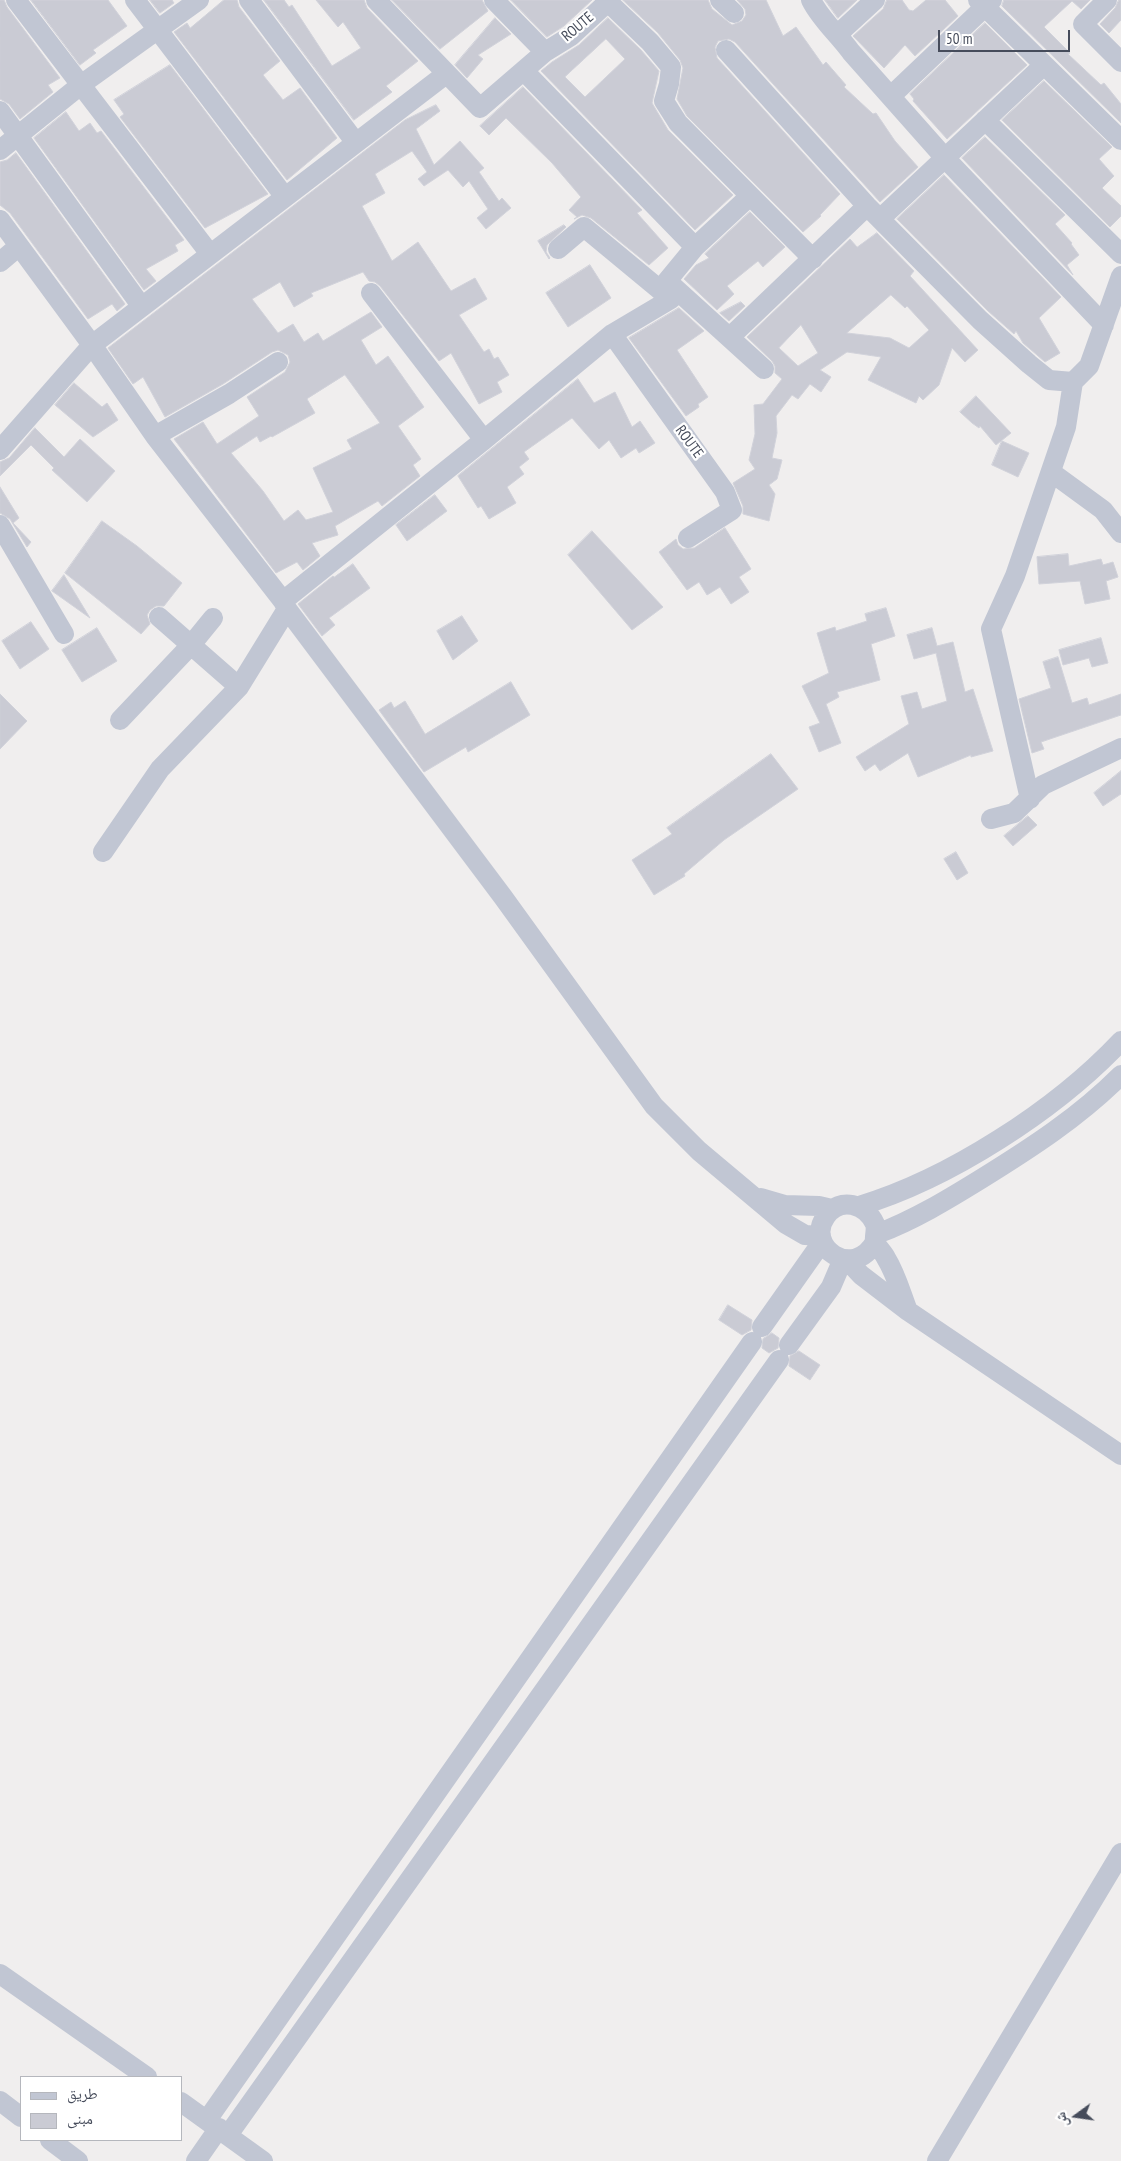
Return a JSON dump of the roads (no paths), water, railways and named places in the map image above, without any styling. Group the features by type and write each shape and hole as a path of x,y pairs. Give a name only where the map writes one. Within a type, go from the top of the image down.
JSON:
{"street":[{"path":"16,0 210,254"},
{"path":"135,0 285,197"},
{"path":"0,150 82,84 199,0"},
{"path":"249,0 356,143"},
{"path":"0,450 92,345 446,74 376,0"},
{"path":"494,0 544,52"},
{"path":"811,0 818,14 838,34 944,158 1104,325"},
{"path":"838,34 874,0"},
{"path":"1107,0 1083,24 1121,62"},
{"path":"608,1 650,42 671,67 664,101 678,122 813,259"},
{"name":"ROUTE","path":"446,74 480,108 544,52 571,36 608,1"},
{"path":"891,96 985,2 1044,65 1121,140"},
{"path":"726,50 874,212 980,320 1049,380 1073,382"},
{"path":"730,337 813,259 944,158 1044,65"},
{"path":"524,70 695,247"},
{"path":"0,112 142,307"},
{"path":"985,120 1121,254"},
{"path":"750,196 695,247 667,281 764,370"},
{"path":"0,220 92,345 154,436 285,605 503,897 654,1106 699,1151 795,1230 805,1235 822,1239"},
{"path":"103,852 160,769 239,687 285,605 612,334 671,299 584,227 558,249"},
{"path":"0,262 19,246"},
{"path":"1030,799 991,629 1015,576 1066,427 1073,382 1089,366 1121,276"},
{"path":"371,292 484,440"},
{"name":"ROUTE","path":"612,334 725,492 732,510 688,538"},
{"path":"154,436 229,394 278,362"},
{"path":"1051,472 1103,510 1121,533"},
{"path":"0,525 64,634"},
{"path":"159,616 239,687"},
{"path":"120,720 191,645 213,618"},
{"path":"991,819 1014,813 1043,785 1121,748"},
{"path":"1121,1041 1069,1089 1044,1109 991,1144 924,1182 891,1196 859,1206 840,1205 832,1209 822,1224 822,1239 828,1251 837,1258 845,1260 864,1256 876,1238 928,1212 1033,1146 1086,1107 1121,1075"},
{"path":"754,1196 784,1205 832,1209"},
{"path":"859,1206 870,1214 876,1226 876,1238 908,1311"},
{"path":"196,2161 822,1239"},
{"path":"845,1260 861,1275 908,1311 1121,1455"},
{"path":"218,2128 831,1287 845,1260"},
{"path":"937,2161 1121,1853"},
{"path":"0,1974 146,2076"},
{"path":"0,2101 20,2116"},
{"path":"182,2103 264,2161"},
{"path":"51,2141 78,2161"}]}
